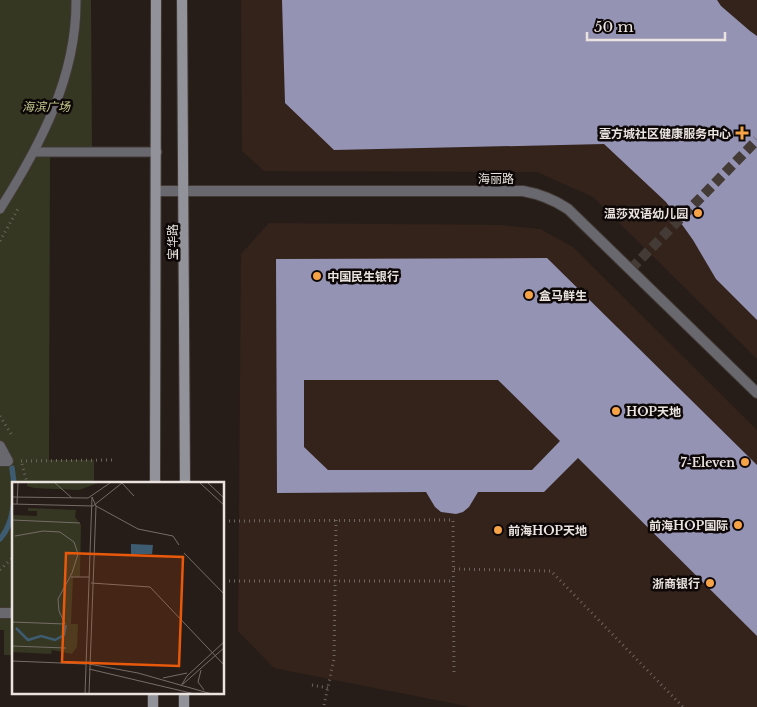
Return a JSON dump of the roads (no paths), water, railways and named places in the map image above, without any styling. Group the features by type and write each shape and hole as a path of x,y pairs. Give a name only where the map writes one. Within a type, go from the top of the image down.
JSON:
{"main road":[{"name":"宝华路","path":"155,482 156,0"},
{"name":"宝华路","path":"182,0 185,482"},
{"path":"153,694 153,707"},
{"path":"184,694 184,707"}],"street":[{"name":"海丽路","path":"156,191 523,191 538,194 554,200 568,209 757,393"},
{"path":"0,446 4,461"}],"lane":[{"path":"0,209 45,131 70,56 75,28 76,0"},
{"path":"34,152 156,152"}],"waterway":[{"path":"12,468 14,482"},
{"path":"0,539 6,530 12,513"}],"tunnel":[{"path":"631,269 757,140"}],"place":[{"name":"壹方城社区健康服务中心","path":"742,133"},
{"name":"温莎双语幼儿园","path":"698,213"},
{"name":"中国民生银行","path":"317,276"},
{"name":"盒马鲜生","path":"529,295"},
{"name":"HOP天地","path":"616,411"},
{"name":"7-Eleven","path":"745,462"},
{"name":"前海HOP国际","path":"738,525"},
{"name":"前海HOP天地","path":"498,530"},
{"name":"浙商银行","path":"710,583"}],"park label":[{"name":"海滨广场","path":"46,106"}]}
